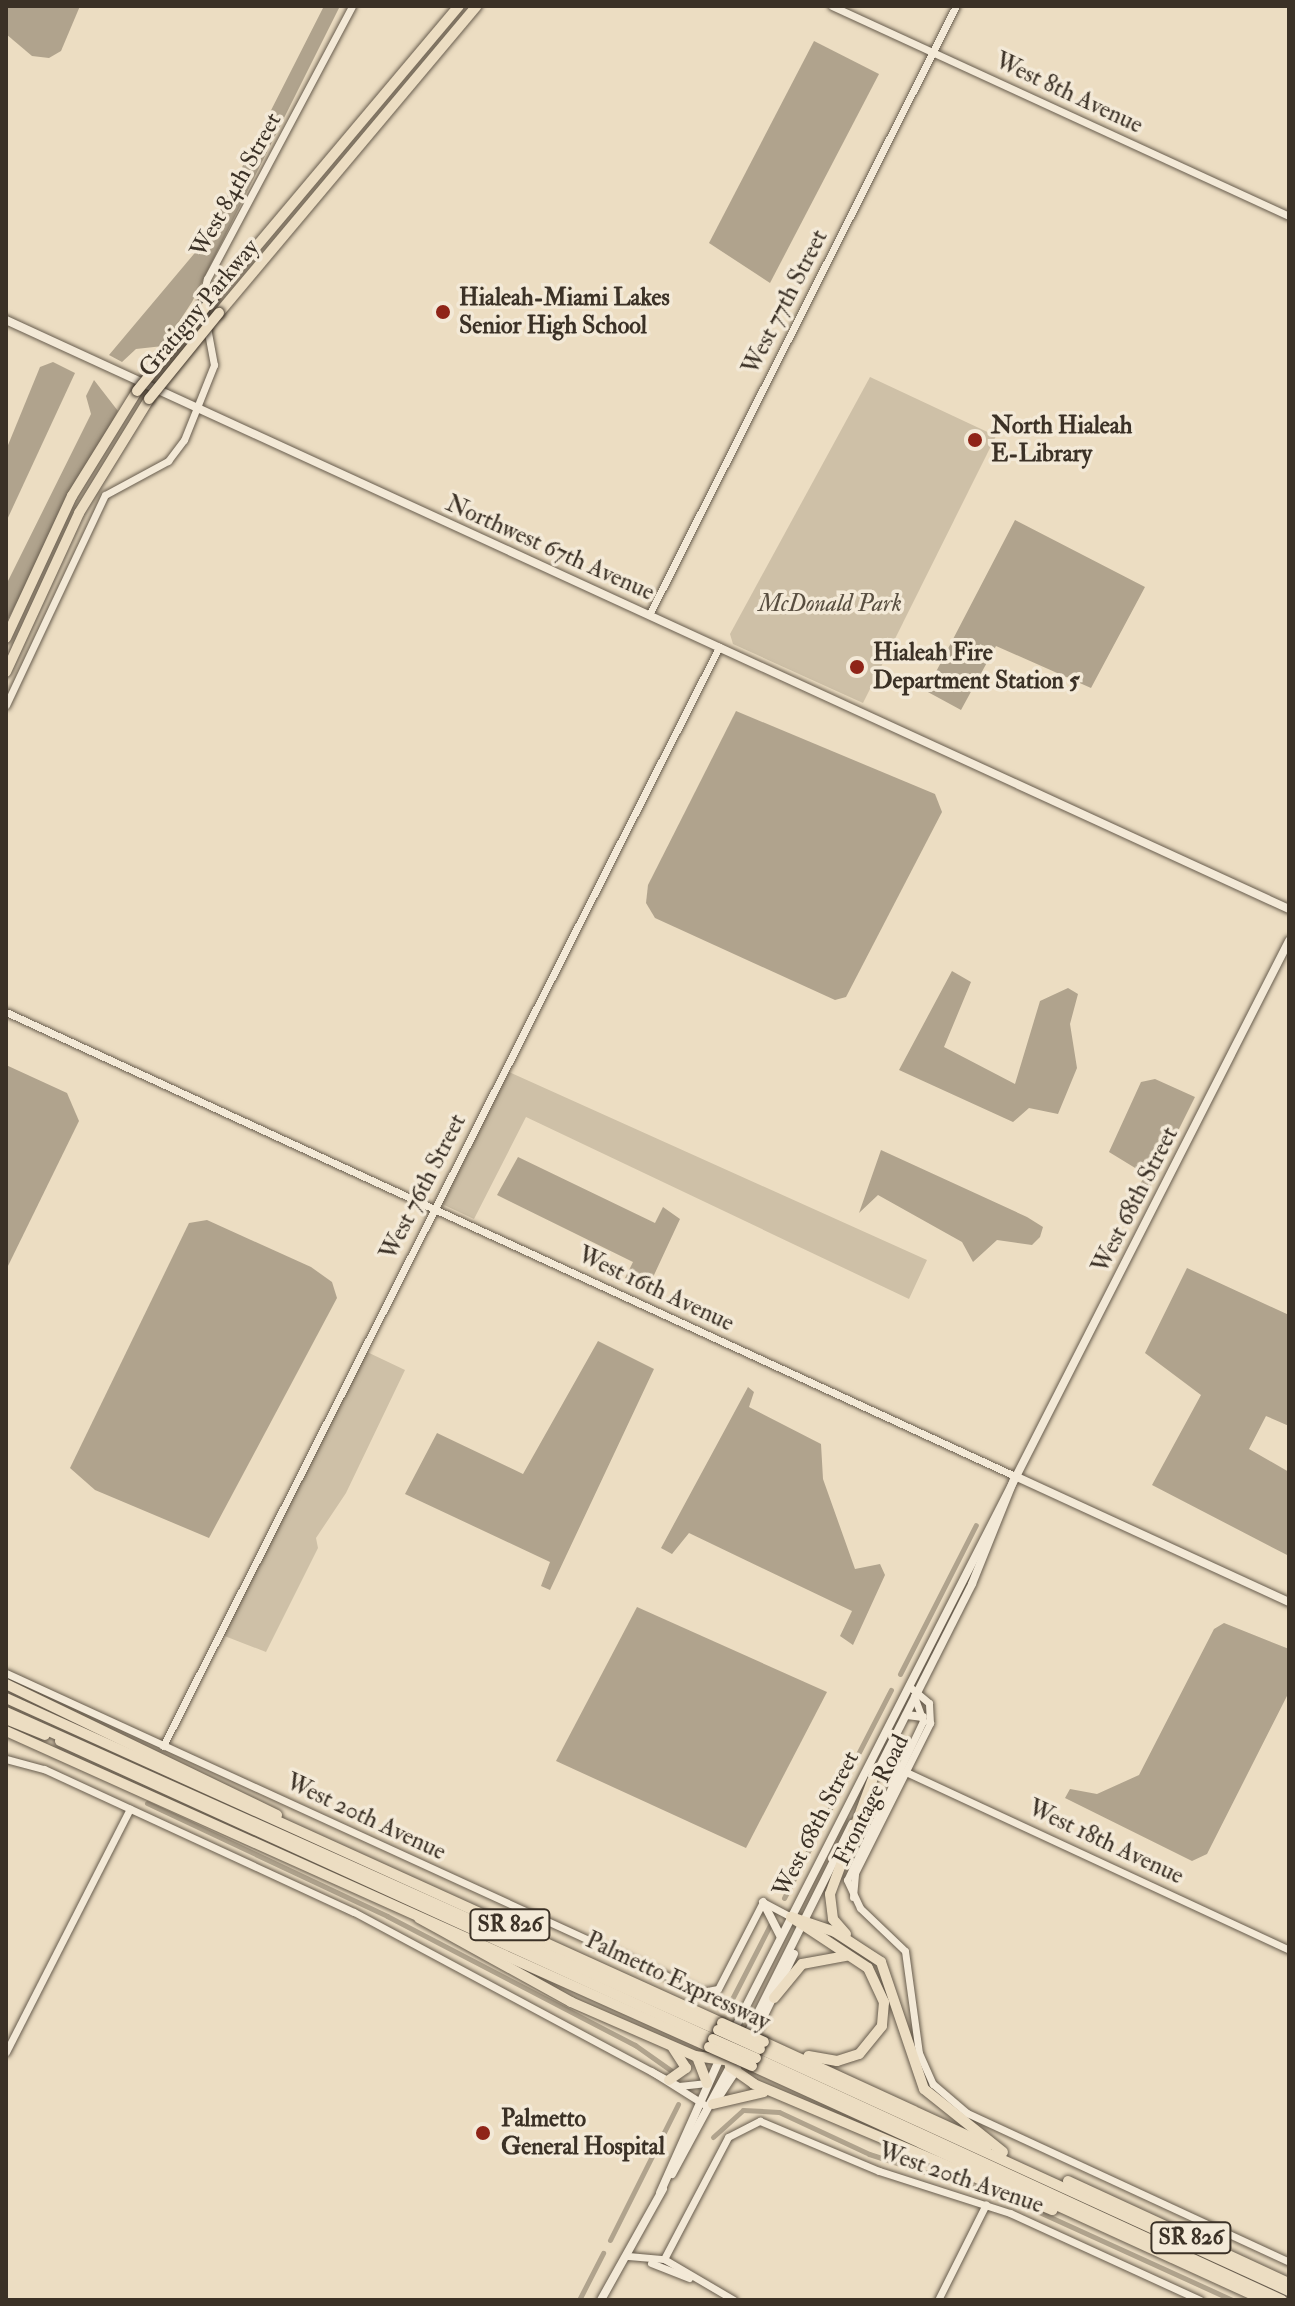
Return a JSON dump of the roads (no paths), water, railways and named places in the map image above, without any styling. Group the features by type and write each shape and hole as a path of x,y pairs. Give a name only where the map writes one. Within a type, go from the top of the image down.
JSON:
{"highway":[{"name":"Gratigny Parkway","path":"6,638 72,496 137,391 459,6"},
{"name":"Gratigny Parkway","path":"6,672 79,513 149,399 477,6"},
{"path":"6,1684 207,1777 298,1830"},
{"name":"Palmetto Expressway","path":"6,1698 298,1830 758,2054 1089,2221 1280,2291"},
{"path":"6,1712 716,2034"},
{"path":"6,1721 106,1762 716,2034"},
{"name":"Palmetto Expressway","path":"6,1731 405,1907 1003,2152 1280,2291"},
{"path":"872,1781 830,1894 833,1919 892,1982 907,2053 924,2089 1003,2152"},
{"path":"405,1907 525,1979 695,2056 729,2065 774,2093 931,2164 1089,2221"},
{"path":"758,2054 837,2061 868,2047 882,2026 882,1991 852,1957 791,1917"},
{"path":"804,1926 856,1944"},
{"path":"774,1998 812,1959 852,1957"},
{"path":"729,2065 730,2038"},
{"path":"669,2044 686,2066 669,2080"},
{"path":"758,2054 1280,2291"},
{"path":"695,2056 707,2083"},
{"path":"713,2104 743,2093 774,2093"}],"main road":[{"name":"Northwest 67th Avenue","path":"6,320 1289,909"},
{"name":"West 68th Street","path":"730,2038 791,1917 914,1692 1015,1476 1289,941"},
{"name":"West 16th Avenue","path":"1015,1476 1289,1602"},
{"name":"West 68th Street","path":"660,2193 707,2083 729,2065 774,1998 804,1926 906,1716 914,1692"},
{"path":"906,1716 923,1717"},
{"path":"763,1902 780,1925 780,1938"},
{"name":"West 68th Street","path":"601,2300 713,2104 729,2065 804,1926"}],"street":[{"name":"West 84th Street","path":"6,705 105,495 168,461 198,408 216,352 202,300 207,279 352,6"},
{"name":"West 8th Avenue","path":"832,6 1289,216"},
{"name":"West 77th Street","path":"649,615 956,6"},
{"name":"West 76th Street","path":"163,1746 719,647"},
{"name":"West 16th Avenue","path":"6,1012 1015,1476"},
{"name":"West 20th Avenue","path":"6,1673 710,1993"},
{"name":"Frontage Road","path":"853,1899 855,1873 906,1772 932,1711 914,1692"},
{"path":"914,1692 923,1717"},
{"name":"Frontage Road","path":"853,1899 848,1871 923,1717"},
{"path":"6,1759 130,1809 357,1914 669,2080 690,2089 707,2083"},
{"path":"904,1759 906,1772"},
{"name":"West 18th Avenue","path":"906,1772 1289,1950"},
{"path":"6,2052 130,1809"},
{"path":"853,1899 905,1951 919,2053 933,2084 950,2103 1289,2262"},
{"path":"763,1902 791,1917"},
{"name":"West 68th Street","path":"710,1993 763,1902"},
{"path":"651,2071 697,2102 713,2104"},
{"name":"West 20th Avenue","path":"664,2259 728,2137 750,2122 986,2204 1200,2300"},
{"path":"938,2300 986,2204"},
{"path":"628,2256 689,2278 734,2300"},
{"path":"651,2263 664,2259 689,2278"}],"waterway":[{"path":"900,1674 976,1525"},
{"path":"784,1898 891,1690"},
{"path":"147,1803 387,1916 635,2045 676,2074"},
{"path":"732,1999 771,1923"},
{"path":"610,2240 678,2104"},
{"path":"713,2137 743,2110 779,2112 869,2154 1013,2200 1232,2300"},
{"path":"579,2300 603,2253"}],"place":[{"name":"Hialeah-Miami Lakes Senior High School","path":"443,312"},
{"name":"North Hialeah E-Library","path":"975,440"},
{"name":"Hialeah Fire Department Station 5","path":"857,667"},
{"name":"Palmetto General Hospital","path":"483,2133"}],"park label":[{"name":"McDonald Park","path":"830,604"}]}
